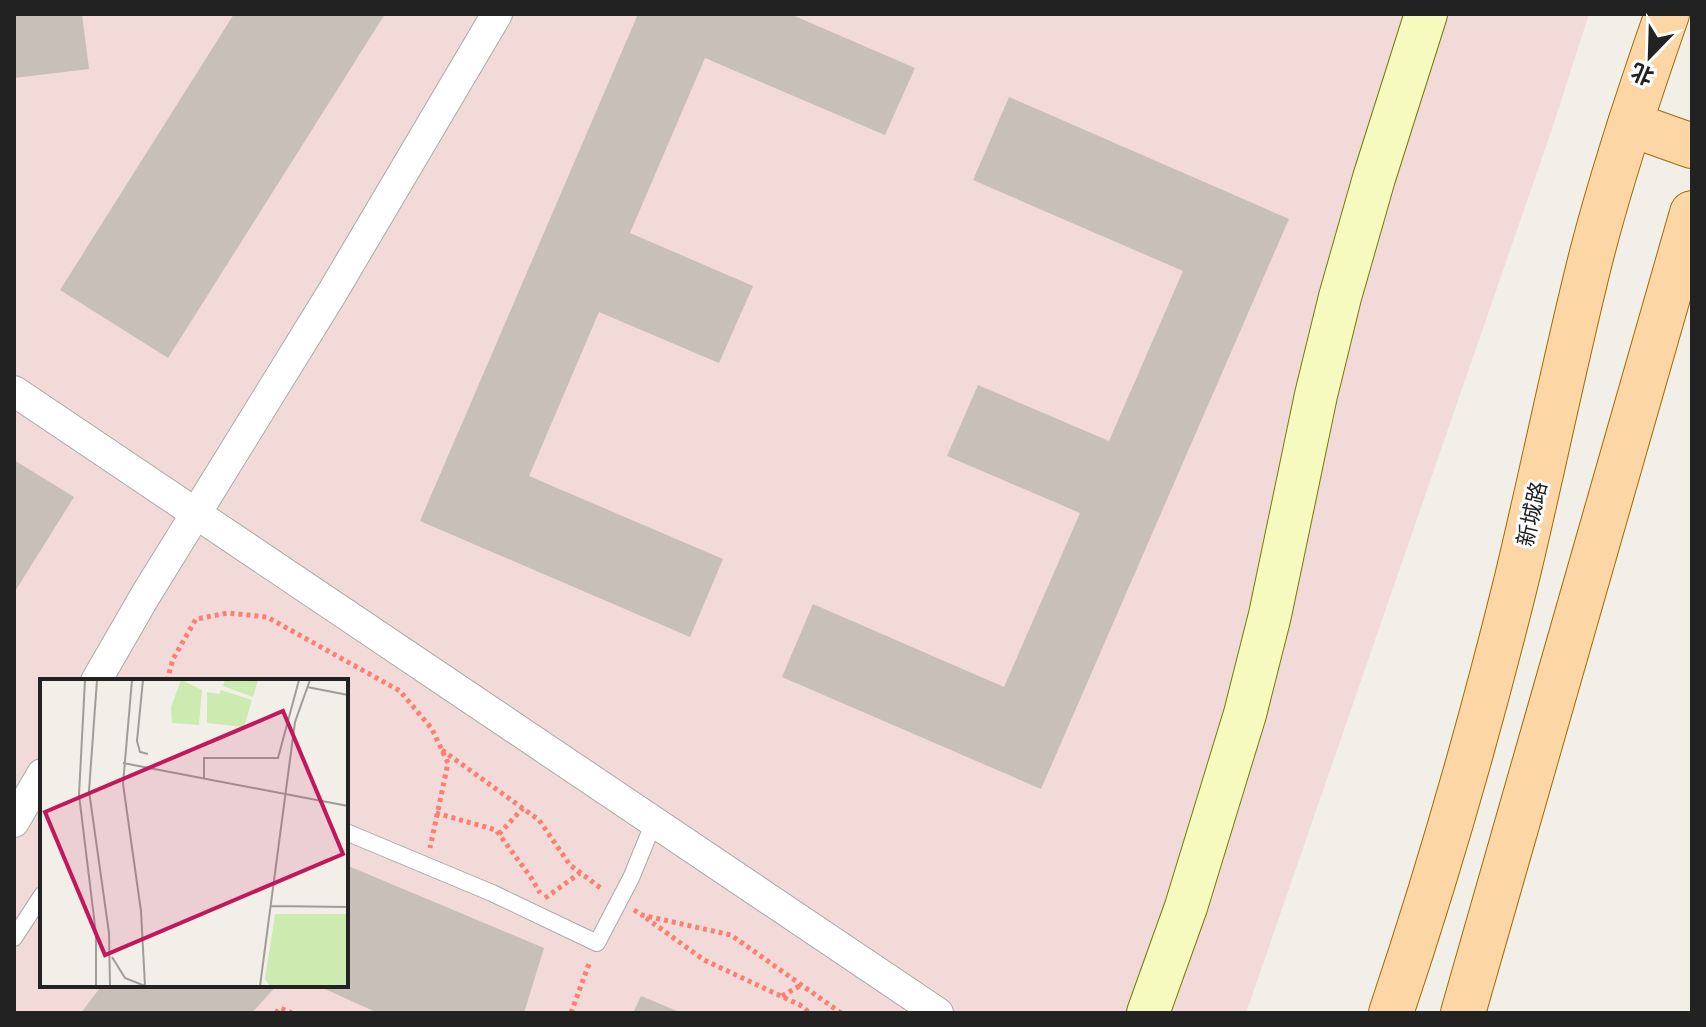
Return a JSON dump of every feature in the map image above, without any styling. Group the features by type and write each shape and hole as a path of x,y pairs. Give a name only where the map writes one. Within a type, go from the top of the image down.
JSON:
{"main road":[{"name":"新城路","path":"1391,1013 1436,881 1515,584 1592,254 1666,15"},
{"path":"1630,124 1692,146"},
{"path":"1463,1013 1692,213"}],"street":[{"path":"97,679 340,280 497,14"},
{"path":"1148,1013 1191,892 1245,714 1340,297 1426,14"},
{"path":"14,391 938,1013"},
{"path":"14,822 40,777"}],"lane":[{"path":"348,833 597,943 631,878 654,822"},
{"path":"14,938 40,898"}],"path":[{"path":"168,679 173,659 196,619 228,613 267,617 400,691 432,729 448,763 426,866"},
{"path":"499,834 523,808"},
{"path":"436,813 496,830 532,879 555,923"},
{"path":"543,899 580,873"},
{"path":"642,915 704,960 782,996 810,1013"},
{"path":"571,1013 597,943"},
{"path":"782,996 801,985"},
{"path":"276,1013 280,1008 292,1013"}],"shaded area":[{"path":"14,14 1589,14 1246,1013 14,1013"}],"building":[{"path":"14,14 82,14 89,69 14,78"},
{"path":"234,14 385,14 168,358 60,290"},
{"path":"638,14 790,14 915,68 885,135 705,58 630,233 753,286 719,363 599,312 529,476 723,559 690,637 420,521"},
{"path":"1009,97 1289,219 1041,789 782,677 813,604 1004,687 1080,513 947,456 978,385 1109,441 1183,271 973,180"},
{"path":"14,460 74,497 14,593"},
{"path":"348,866 544,948 524,1013 378,1013 320,987 348,987"},
{"path":"100,987 275,987 252,1013 81,1013"},
{"path":"641,996 682,1013 633,1013"}]}
